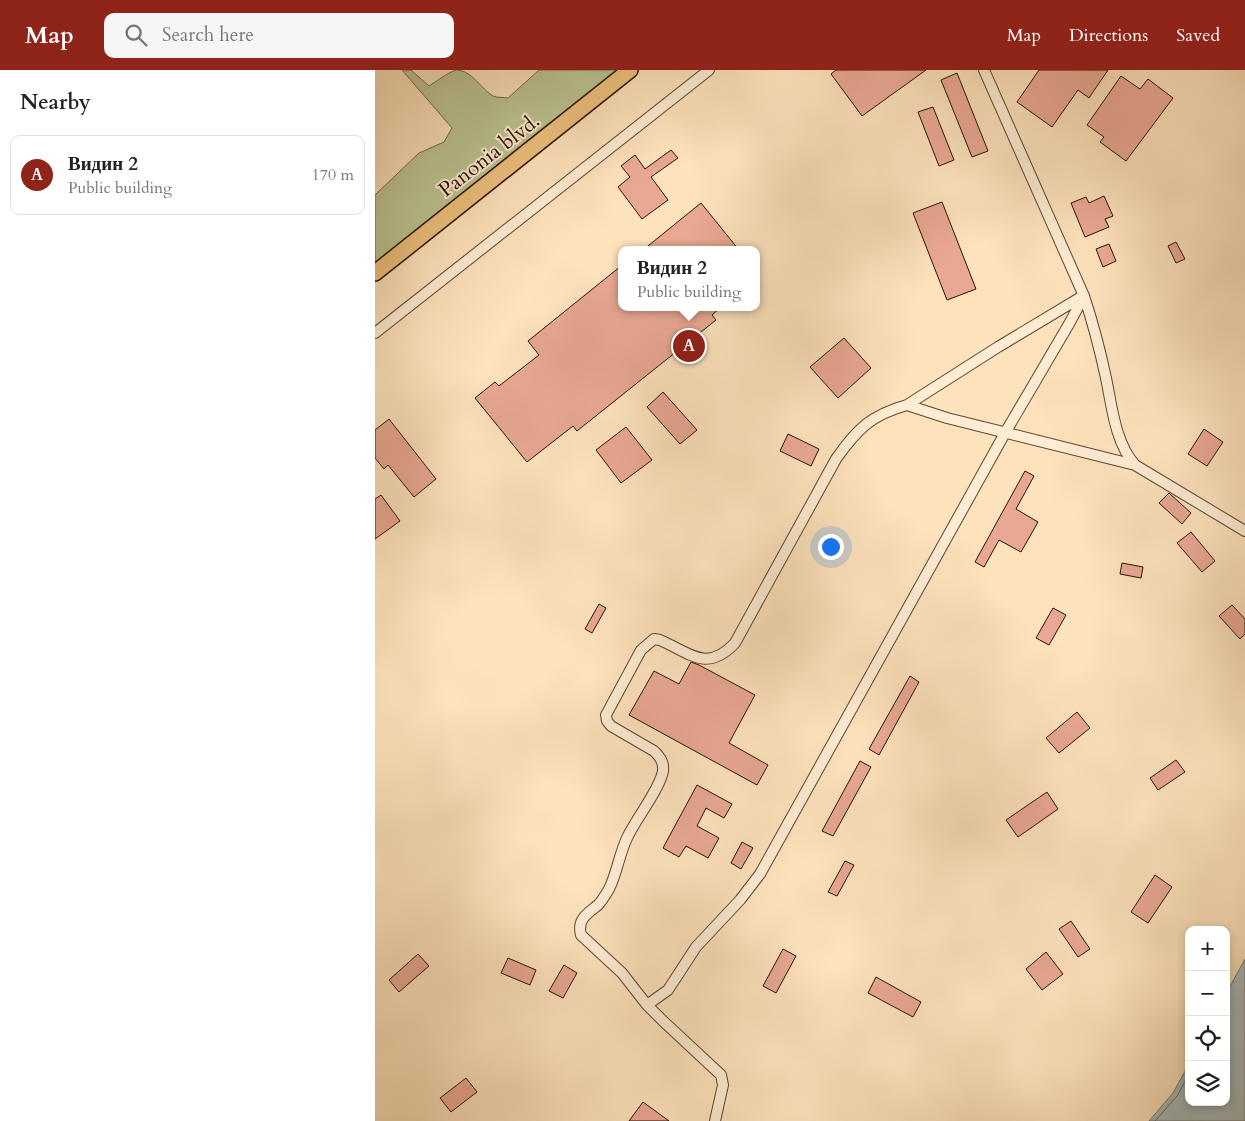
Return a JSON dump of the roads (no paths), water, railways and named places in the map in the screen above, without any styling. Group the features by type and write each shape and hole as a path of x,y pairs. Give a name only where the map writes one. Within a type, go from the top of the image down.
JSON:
{"main road":[{"name":"Panonia blvd.","path":"375,273 630,70"}],"street":[{"path":"375,333 709,70"},
{"path":"983,70 1084,296 1093,321 1119,438 1127,456 1135,465"},
{"path":"715,1121 723,1085 721,1074 647,1005 622,973 585,941 579,929 586,914 600,903 608,889 627,838 662,773 663,765 660,756 611,726 607,721 606,714 608,708 641,650 654,639 702,660 719,656 727,651 735,642 836,459 851,437 867,423 886,411 907,405 998,347 1084,296"},
{"path":"647,1005 668,990 696,947 740,900 760,874 1005,433 1084,296"},
{"path":"907,405 947,418 1135,465 1245,531"}],"water":[{"path":"1245,959 1245,1121 1149,1121 1173,1093 1185,1071 1185,1106 1230,1106 1230,987"}],"place":[{"name":"Видин 2","path":"689,346"}]}
